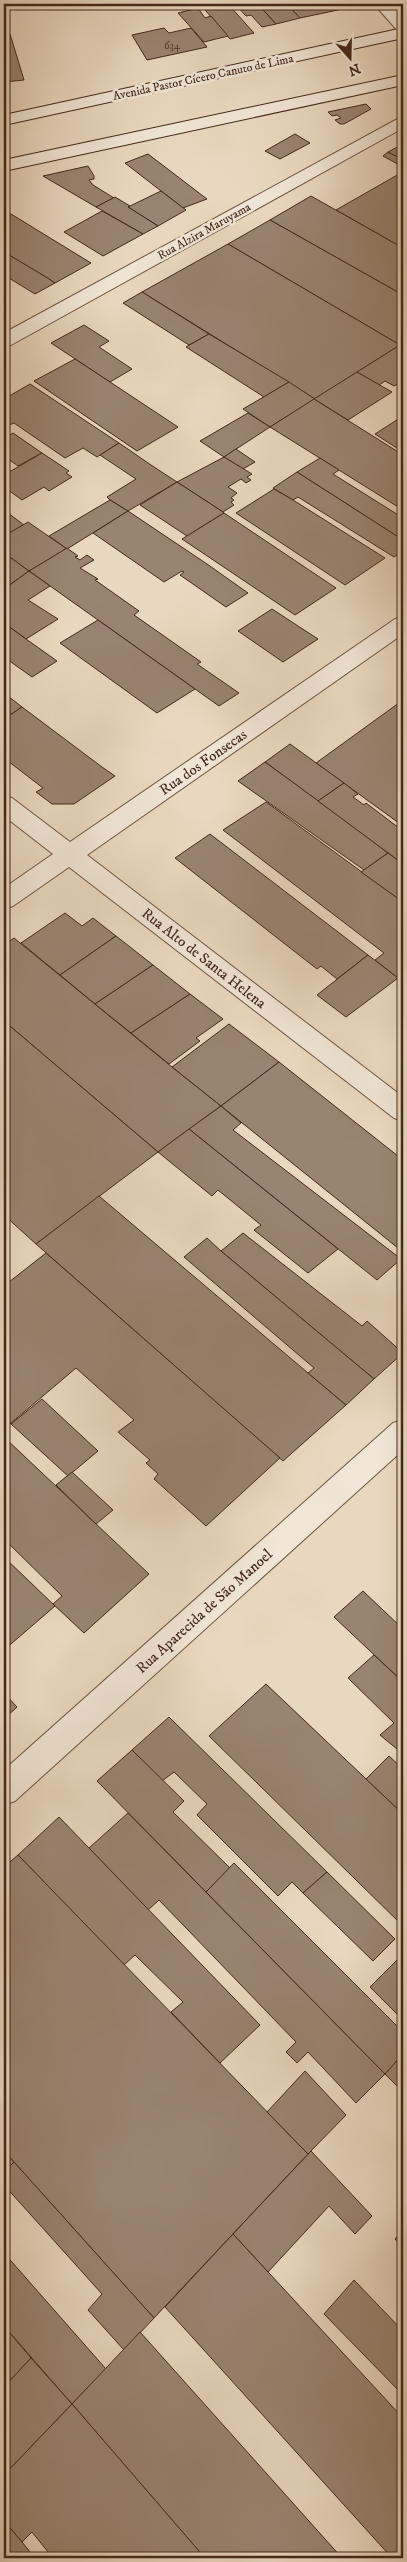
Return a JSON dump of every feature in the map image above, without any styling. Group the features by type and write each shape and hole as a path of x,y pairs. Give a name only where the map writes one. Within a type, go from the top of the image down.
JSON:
{"street":[{"path":"382,4 403,26"},
{"name":"Avenida Pastor Cícero Canuto de Lima","path":"4,120 403,33"},
{"path":"4,166 403,80"},
{"name":"Rua Alzira Maruyama","path":"4,341 403,121"},
{"name":"Rua dos Fonsecas","path":"4,900 403,624"},
{"name":"Rua Alto de Santa Helena","path":"4,804 403,1111"},
{"name":"Rua Aparecida de São Manoel","path":"4,1790 403,1432"}],"building":[{"path":"200,4 228,4 254,33 230,39"},
{"path":"235,4 258,4 276,24 262,27 251,15 246,16"},
{"path":"258,4 287,4 300,18 276,24"},
{"path":"287,4 355,4 357,6 300,18"},
{"path":"198,8 205,18 211,16 228,36 204,42 178,13"},
{"path":"164,28 169,33 191,28 207,47 147,60 132,35"},
{"path":"10,34 24,80 4,82 4,35"},
{"path":"366,104 371,109 344,124 340,124 335,120 341,118 337,115 332,116 328,112"},
{"path":"295,134 310,143 280,159 265,151"},
{"path":"399,146 403,148 403,160 388,152"},
{"path":"388,152 403,160 403,167 383,156"},
{"path":"148,154 207,199 183,208 125,163"},
{"path":"88,166 94,176 94,179 89,180 93,185 114,198 96,207 43,176"},
{"path":"399,174 403,177 403,248 336,210"},
{"path":"161,191 186,210 158,226 128,207"},
{"path":"311,196 403,248 403,295 270,220"},
{"path":"115,197 158,226 143,234 96,207"},
{"path":"4,210 91,263 55,283 4,252"},
{"path":"102,211 143,234 103,256 64,232"},
{"path":"270,220 403,295 403,343 400,345 228,244"},
{"path":"228,244 400,345 315,399 142,292"},
{"path":"4,252 55,283 35,294 4,275"},
{"path":"142,292 209,334 189,345 123,303"},
{"path":"84,325 109,341 99,347 132,369 110,382 51,343"},
{"path":"209,334 289,382 264,397 186,347"},
{"path":"400,345 403,347 403,381 394,386 385,381 379,385 357,372"},
{"path":"75,359 178,427 137,451 34,381"},
{"path":"357,372 392,392 348,420 314,399"},
{"path":"289,382 315,399 270,427 243,409"},
{"path":"30,384 119,443 97,457 83,448 65,458 14,423 4,427 4,399"},
{"path":"314,399 403,455 403,510 270,427"},
{"path":"248,413 270,427 224,457 200,441"},
{"path":"403,416 403,452 375,434"},
{"path":"13,433 42,453 18,466 4,456 4,438"},
{"path":"119,443 177,482 128,511 110,500 107,497 136,479 100,455"},
{"path":"236,449 255,462 243,469 224,457"},
{"path":"42,453 69,471 66,473 72,477 49,491 44,487 22,500 4,487 4,475"},
{"path":"224,457 252,474 247,477 251,480 246,483 241,479 228,487 237,493 231,498 234,500 231,502 234,505 223,512 177,482"},
{"path":"320,458 339,470 333,474 403,518 403,540 297,472"},
{"path":"297,472 403,540 403,556 400,553 394,557 298,497 293,500 273,488"},
{"path":"177,482 224,513 187,536 140,505"},
{"path":"274,489 385,558 345,585 236,513"},
{"path":"110,500 128,511 67,549 49,536"},
{"path":"4,510 24,525 4,536"},
{"path":"128,511 248,593 226,607 180,575 184,572 182,571 164,582 93,533"},
{"path":"224,513 336,588 295,615 182,539"},
{"path":"28,522 67,549 29,571 4,553 4,536"},
{"path":"67,548 78,556 75,557 80,560 87,555 94,560 80,568 98,579 95,580 139,611 134,615 201,662 197,664 239,693 219,706 29,571"},
{"path":"4,553 29,571 4,589"},
{"path":"29,571 50,586 28,600 58,619 26,639 4,623 4,589"},
{"path":"272,609 318,639 283,662 238,631"},
{"path":"98,620 195,689 157,713 60,643"},
{"path":"4,623 57,661 32,677 4,657"},
{"path":"4,693 22,707 4,719"},
{"path":"403,700 403,826 316,763"},
{"path":"22,707 115,776 74,804 52,804 36,792 43,788 4,758 4,719"},
{"path":"290,744 344,783 318,801 265,762"},
{"path":"265,762 388,853 364,870 238,781"},
{"path":"344,783 358,794 353,797 364,805 366,803 403,831 403,864 318,801"},
{"path":"266,802 403,902 403,973 398,978 375,960 384,953 223,830"},
{"path":"210,834 368,955 337,979 321,966 317,969 175,858"},
{"path":"388,853 403,864 403,902 361,872"},
{"path":"65,913 82,926 93,918 116,936 60,975 21,943"},
{"path":"116,936 153,965 95,1004 60,975"},
{"path":"14,938 221,1106 158,1152 4,1021 4,945"},
{"path":"368,955 398,978 346,1017 317,995"},
{"path":"153,965 190,994 131,1033 95,1004"},
{"path":"190,994 223,1019 196,1038 200,1041 169,1064 131,1033"},
{"path":"4,1021 158,1152 36,1244 4,1215"},
{"path":"229,1024 279,1062 221,1106 172,1067"},
{"path":"279,1062 403,1160 403,1252 221,1106"},
{"path":"221,1106 241,1123 233,1130 401,1259 377,1280 189,1129"},
{"path":"189,1129 338,1249 308,1273 254,1230 261,1225 218,1190 212,1196 158,1152"},
{"path":"99,1196 346,1405 283,1461 36,1244"},
{"path":"243,1233 362,1326 367,1321 403,1353 374,1379 221,1251"},
{"path":"207,1238 374,1379 346,1405 308,1373 314,1368 184,1257"},
{"path":"46,1253 280,1458 206,1526 154,1479 158,1474 146,1463 150,1460 118,1432 134,1420 76,1368 4,1429 4,1286"},
{"path":"42,1399 98,1451 68,1476 11,1424"},
{"path":"4,1437 149,1574 84,1633 53,1604 62,1596 4,1539"},
{"path":"72,1472 113,1510 96,1524 56,1485"},
{"path":"4,1557 55,1606 4,1650"},
{"path":"363,1591 403,1629 403,1682 334,1617"},
{"path":"374,1655 403,1682 403,1754 380,1735 394,1723 348,1678"},
{"path":"266,1684 403,1814 403,1926 209,1736"},
{"path":"4,1693 17,1707 4,1719"},
{"path":"169,1717 327,1872 303,1893 292,1882 278,1896 197,1815 207,1804 174,1772 162,1781 132,1750"},
{"path":"132,1750 184,1801 173,1812 230,1868 206,1892 97,1781"},
{"path":"389,1756 403,1769 403,1814 366,1779"},
{"path":"128,1813 385,2074 356,2103 308,2052 297,2063 286,2052 296,2042 159,1900 148,1910 89,1848"},
{"path":"59,1817 260,2025 220,2063 171,2012 183,2002 135,1955 124,1965 18,1855"},
{"path":"18,1855 308,2154 154,2318 4,2151 4,1867"},
{"path":"234,1863 403,2032 403,2054 385,2074 206,1892"},
{"path":"327,1872 395,1939 373,1961 303,1893"},
{"path":"403,1954 403,2020 370,1987"},
{"path":"403,2054 403,2092 385,2074"},
{"path":"305,2071 346,2115 308,2154 267,2112"},
{"path":"4,2151 14,2162 4,2172"},
{"path":"311,2151 372,2216 355,2234 329,2206 268,2272 233,2234"},
{"path":"14,2162 154,2318 124,2350 88,2310 102,2294 4,2185 4,2172"},
{"path":"403,2230 403,2248 395,2239"},
{"path":"233,2234 403,2418 403,2558 392,2558 165,2307"},
{"path":"4,2253 106,2369 72,2404 4,2326"},
{"path":"354,2280 403,2331 403,2395 324,2314"},
{"path":"4,2326 31,2358 4,2387"},
{"path":"140,2332 342,2558 205,2558 72,2404"},
{"path":"31,2358 72,2404 4,2475 4,2387"},
{"path":"72,2404 205,2558 53,2558 32,2532 22,2542 4,2521 4,2475"},
{"path":"4,2521 22,2542 35,2558 4,2558"}]}
